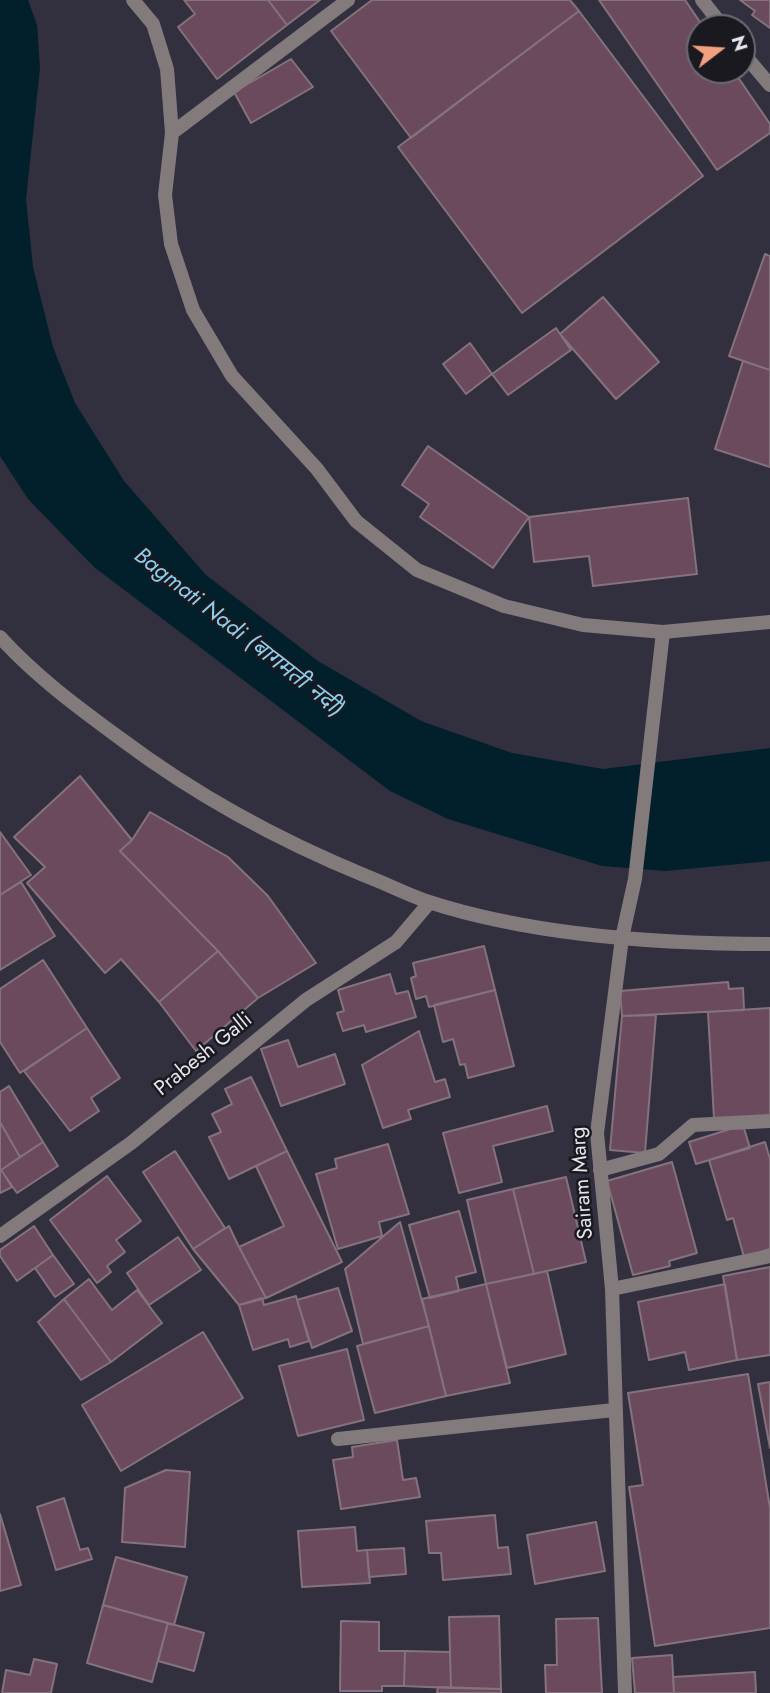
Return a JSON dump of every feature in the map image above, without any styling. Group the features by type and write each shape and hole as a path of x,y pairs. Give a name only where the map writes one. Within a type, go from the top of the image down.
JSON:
{"street":[{"path":"133,0 153,24 166,69 172,133 165,195 171,244 193,310 232,376 317,469 356,521 417,570 505,607 583,625 663,632 770,622"},
{"path":"172,133 348,0"},
{"path":"756,68 770,85"},
{"name":"Sairam Marg","path":"625,1693 612,1289 597,1133 622,938 635,879 663,632"},
{"path":"0,637 16,654 85,712 219,806 311,853 430,902 523,923 622,938 770,944"},
{"name":"Prabesh Galli","path":"0,1236 131,1143 306,1000 396,942 430,902"},
{"path":"600,1170 659,1154 693,1125 770,1121"},
{"path":"612,1289 770,1256"},
{"path":"338,1439 614,1410"}],"water":[{"name":"Bagmati Nadi (बागमती नदी)","path":"0,0 28,0 37,25 40,68 26,199 33,267 53,347 75,403 124,481 206,575 318,661 421,721 512,753 603,769 770,748 770,861 666,871 602,866 448,819 390,791 94,567 28,499 0,456"}],"building":[{"path":"184,0 268,0 287,25 217,79 178,27 195,14"},
{"path":"268,0 320,0 287,25"},
{"path":"372,0 570,0 579,11 411,138 331,31"},
{"path":"599,0 685,0 694,14 686,14 686,84 743,84 770,124 770,133 717,170"},
{"path":"740,0 770,0 770,28 756,18 756,14 753,14 755,11"},
{"path":"579,11 703,176 522,313 398,147"},
{"path":"291,59 313,87 251,123 234,92"},
{"path":"765,254 770,256 770,370 729,356"},
{"path":"603,297 659,362 616,399 560,334"},
{"path":"556,328 571,350 508,395 492,374"},
{"path":"470,343 492,374 466,394 443,364"},
{"path":"743,361 770,370 770,467 715,449"},
{"path":"428,446 529,517 493,568 420,517 429,504 402,485"},
{"path":"688,498 697,574 593,586 589,556 534,562 529,517"},
{"path":"80,776 132,840 120,851 218,951 159,1002 121,959 105,973 27,883 45,867 14,837"},
{"path":"150,812 228,857 268,896 316,963 258,998 218,951 120,851 132,840"},
{"path":"0,832 31,875 0,895"},
{"path":"21,882 55,936 0,970 0,895"},
{"path":"484,946 495,990 429,1007 426,996 416,999 411,978 416,976 413,963"},
{"path":"218,951 258,998 196,1051 159,1002"},
{"path":"43,960 87,1028 20,1073 0,1042 0,989"},
{"path":"390,974 396,994 408,991 416,1017 366,1032 364,1025 343,1031 337,1013 344,1011 338,990"},
{"path":"728,982 729,989 743,988 744,1010 622,1016 620,991"},
{"path":"495,990 514,1066 468,1078 465,1064 460,1065 453,1039 443,1042 434,1005"},
{"path":"770,1008 770,1116 714,1119 708,1012"},
{"path":"656,1015 645,1153 610,1150 622,1016"},
{"path":"87,1028 120,1078 91,1098 99,1111 70,1131 24,1071"},
{"path":"419,1031 435,1082 445,1079 450,1097 408,1110 411,1119 383,1128 362,1065"},
{"path":"288,1040 298,1067 335,1054 345,1084 281,1106 261,1049"},
{"path":"251,1077 287,1151 229,1179 209,1137 221,1132 212,1114 232,1104 225,1089"},
{"path":"9,1086 43,1142 20,1157 0,1122 0,1092"},
{"path":"547,1106 553,1131 493,1146 502,1182 459,1193 443,1133"},
{"path":"0,1122 20,1157 1,1170 0,1168"},
{"path":"743,1125 750,1148 696,1164 689,1142"},
{"path":"43,1142 58,1166 17,1193 1,1170"},
{"path":"765,1142 770,1159 770,1249 744,1257 733,1218 727,1220 709,1160"},
{"path":"388,1144 409,1214 379,1222 382,1236 338,1249 316,1174 337,1168 335,1159"},
{"path":"175,1151 225,1228 193,1249 143,1172"},
{"path":"287,1151 342,1262 266,1298 239,1247 284,1226 256,1166"},
{"path":"672,1162 697,1253 669,1261 670,1266 633,1275 607,1181"},
{"path":"0,1168 12,1187 0,1193"},
{"path":"107,1176 141,1221 116,1240 125,1252 107,1266 111,1272 97,1283 50,1220"},
{"path":"566,1177 586,1262 534,1274 513,1189"},
{"path":"513,1189 534,1274 486,1284 467,1200"},
{"path":"459,1211 476,1272 456,1277 459,1291 430,1298 409,1225"},
{"path":"400,1222 429,1326 363,1344 345,1269"},
{"path":"34,1226 53,1255 17,1281 0,1256 0,1250"},
{"path":"229,1226 266,1298 239,1305 193,1249"},
{"path":"178,1237 201,1270 149,1305 127,1273"},
{"path":"53,1255 74,1284 55,1297 35,1268"},
{"path":"770,1267 770,1355 737,1360 723,1276"},
{"path":"547,1271 566,1354 507,1368 486,1284"},
{"path":"89,1279 112,1310 137,1290 162,1323 111,1362 64,1299"},
{"path":"486,1284 510,1383 446,1396 422,1299"},
{"path":"725,1284 737,1360 689,1370 685,1352 649,1360 638,1302"},
{"path":"338,1288 352,1331 312,1348 297,1300"},
{"path":"296,1296 309,1341 290,1347 288,1339 253,1350 239,1305 262,1298 264,1305"},
{"path":"64,1299 111,1362 81,1380 38,1322"},
{"path":"429,1326 446,1396 375,1413 357,1346"},
{"path":"203,1332 243,1398 121,1471 82,1405"},
{"path":"347,1349 364,1420 298,1436 279,1366"},
{"path":"748,1374 770,1508 770,1628 655,1646 629,1487 643,1485 628,1393"},
{"path":"770,1382 770,1448 758,1384"},
{"path":"397,1440 403,1480 416,1478 420,1497 341,1509 333,1460 353,1457 352,1447"},
{"path":"166,1470 190,1472 185,1547 122,1542 125,1488"},
{"path":"64,1498 80,1550 88,1548 92,1559 56,1570 37,1507"},
{"path":"0,1514 21,1585 0,1591"},
{"path":"495,1515 498,1548 508,1547 511,1574 443,1580 441,1553 429,1553 426,1521"},
{"path":"596,1522 605,1571 535,1584 527,1535"},
{"path":"355,1527 357,1551 367,1550 370,1583 302,1587 298,1531"},
{"path":"404,1548 406,1574 369,1577 367,1550"},
{"path":"116,1557 187,1577 174,1625 103,1605"},
{"path":"103,1605 168,1623 152,1682 87,1663"},
{"path":"499,1616 501,1689 451,1688 449,1617"},
{"path":"598,1618 602,1693 546,1693 545,1665 557,1665 556,1619"},
{"path":"341,1621 379,1622 379,1651 405,1651 404,1686 382,1686 382,1691 340,1691"},
{"path":"168,1623 204,1633 194,1671 158,1661"},
{"path":"405,1651 450,1652 451,1688 404,1686"},
{"path":"672,1655 674,1693 635,1693 632,1658"},
{"path":"34,1659 57,1664 51,1693 2,1693 6,1670 30,1675"},
{"path":"755,1672 756,1693 674,1693 673,1677"},
{"path":"438,1687 501,1689 501,1693 437,1693"}]}
